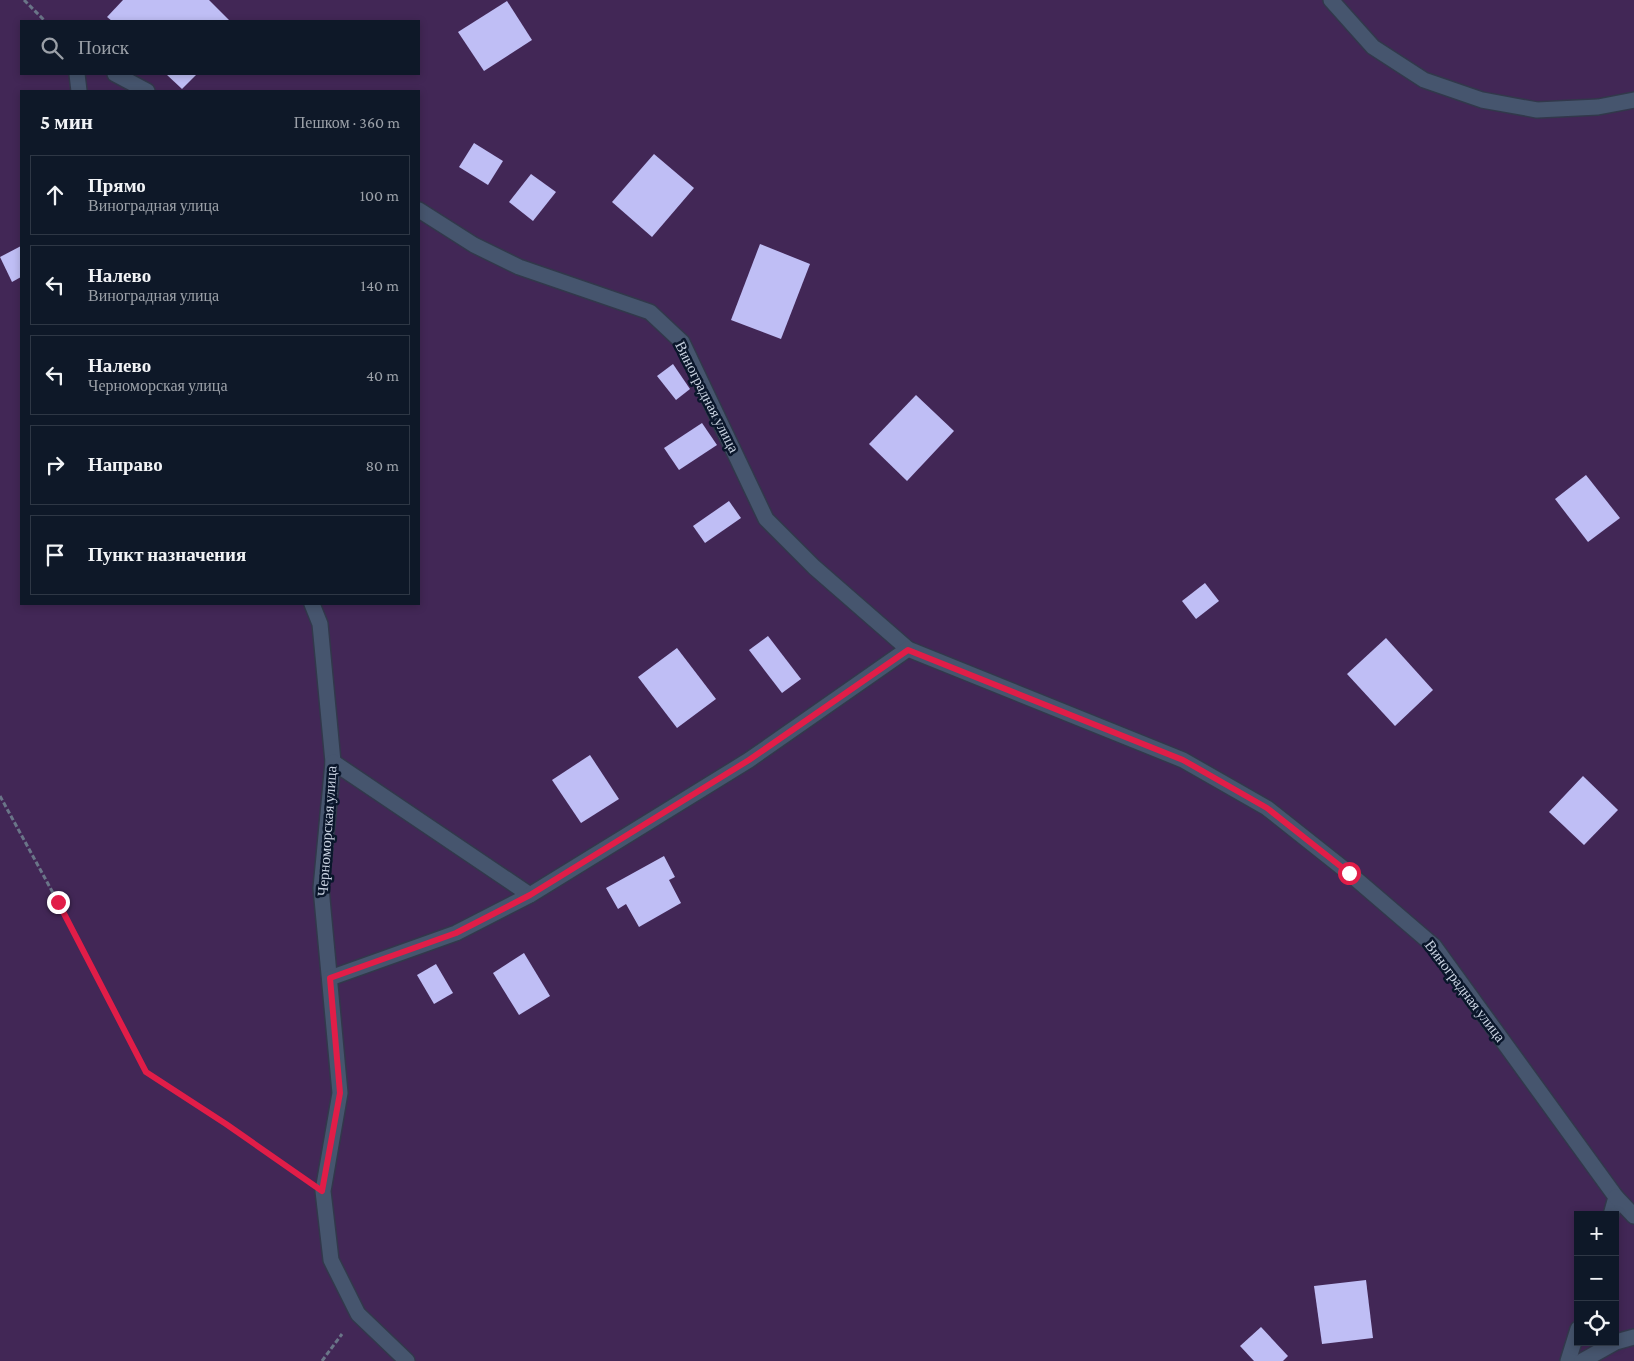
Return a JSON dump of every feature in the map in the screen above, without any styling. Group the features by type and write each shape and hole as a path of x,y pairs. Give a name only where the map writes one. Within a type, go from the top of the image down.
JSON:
{"street":[{"path":"1331,0 1372,47 1424,80 1482,100 1538,110 1598,108 1634,100"},
{"path":"78,75 79,90"},
{"path":"117,75 145,90"},
{"name":"Виноградная улица","path":"420,211 474,246 519,267 650,312 682,342 766,519 814,567 908,650 1183,760 1267,808 1349,873 1434,946 1616,1197 1634,1216"},
{"name":"Черноморская улица","path":"312,605 320,624 333,762 321,888 340,1093 322,1191 331,1260 358,1314 407,1361"},
{"path":"330,978 456,933 530,895 749,760 908,650"},
{"path":"333,762 530,895"},
{"path":"1612,1211 1616,1197"},
{"path":"1582,1361 1616,1342 1634,1337"},
{"path":"1568,1361 1574,1342"}],"path":[{"path":"24,0 44,20"},
{"path":"0,796 58,902 146,1072 226,1124 322,1191"},
{"path":"322,1361 358,1314"}],"shaded area":[{"path":"0,0 1634,0 1634,1361 0,1361"}],"building":[{"path":"123,0 209,0 229,20 111,20 107,17"},
{"path":"507,1 532,40 484,71 458,32"},
{"path":"167,75 196,75 182,89"},
{"path":"474,143 503,161 488,185 459,167"},
{"path":"654,154 694,188 652,237 612,202"},
{"path":"531,174 556,192 533,221 509,202"},
{"path":"760,244 810,264 781,339 731,320"},
{"path":"20,247 20,278 12,282 0,257"},
{"path":"673,364 690,389 676,400 657,376"},
{"path":"916,395 954,431 907,481 869,444"},
{"path":"702,423 717,445 679,470 664,448"},
{"path":"1586,475 1620,518 1588,542 1555,499"},
{"path":"729,501 741,518 705,543 693,526"},
{"path":"1205,583 1219,601 1196,619 1182,601"},
{"path":"768,636 801,679 782,693 749,650"},
{"path":"1386,638 1433,690 1395,726 1347,674"},
{"path":"677,648 716,699 677,728 638,677"},
{"path":"590,755 619,799 581,823 552,780"},
{"path":"1583,776 1618,810 1584,845 1549,812"},
{"path":"664,856 675,877 669,880 681,903 639,927 626,904 618,909 606,888"},
{"path":"524,953 550,996 519,1015 493,973"},
{"path":"436,964 453,993 434,1004 417,975"},
{"path":"1366,1280 1373,1338 1322,1344 1314,1286"},
{"path":"1261,1327 1288,1356 1283,1361 1254,1361 1240,1346"}],"route":[{"path":"58,902 146,1072 226,1124 322,1191 340,1093 330,978 456,933 530,895 749,760 908,650 1183,760 1267,808 1349,873"}]}
